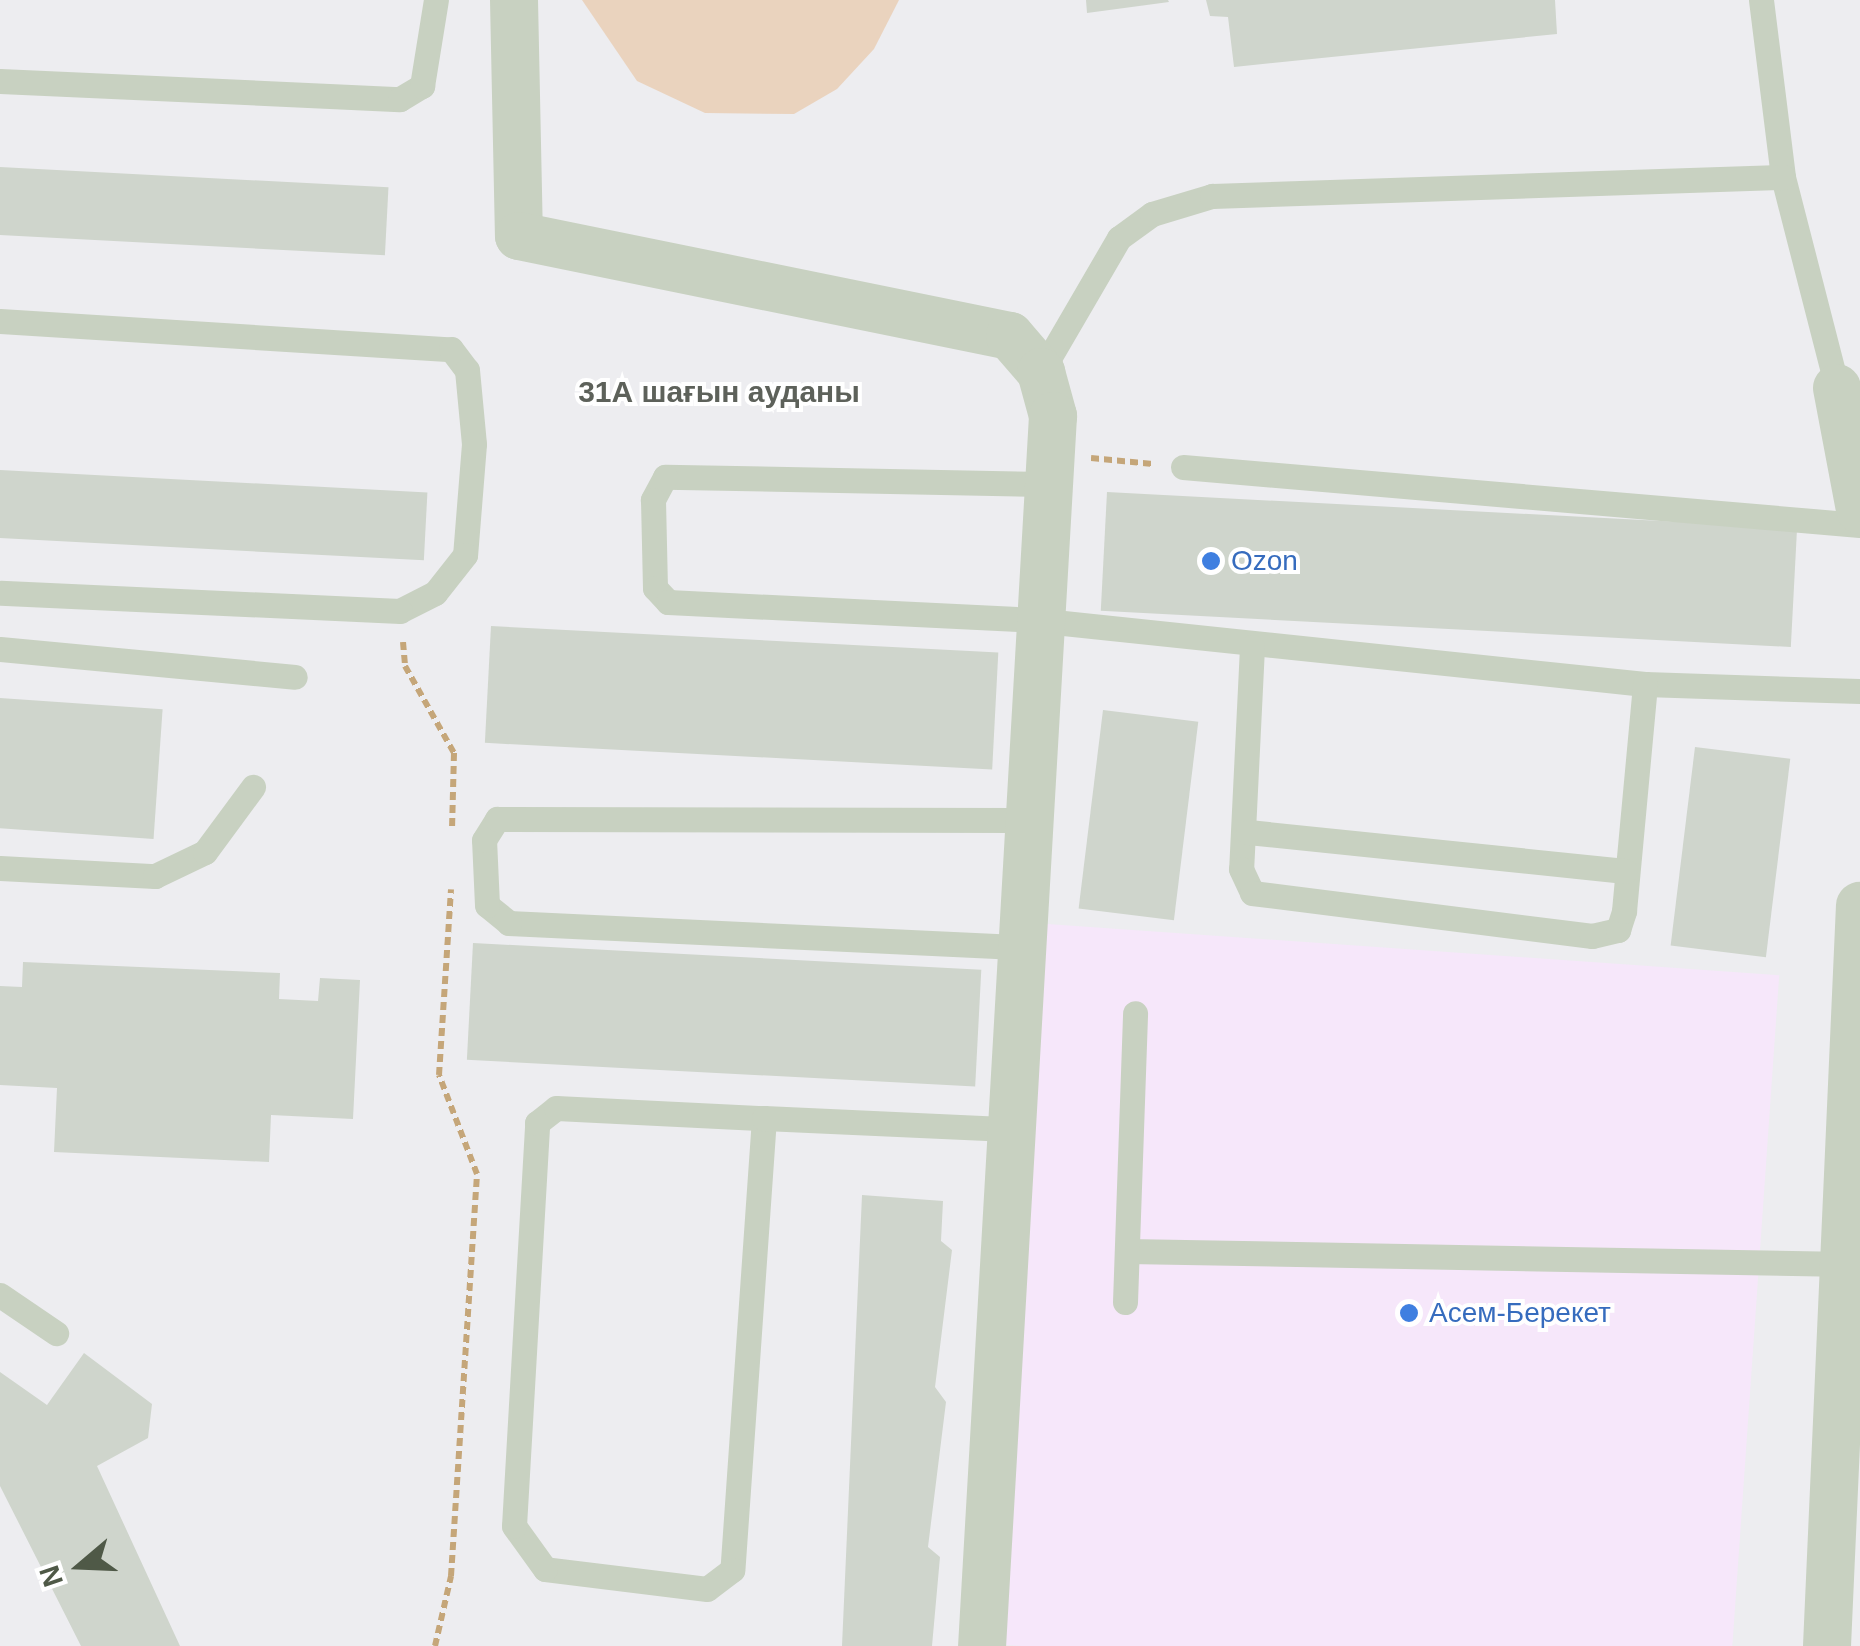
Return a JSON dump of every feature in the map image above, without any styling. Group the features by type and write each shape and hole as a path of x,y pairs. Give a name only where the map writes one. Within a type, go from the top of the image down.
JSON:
{"street":[{"path":"514,0 519,236 1010,336 1041,372 1053,416 1035,620 982,1646"},
{"path":"1837,388 1860,510"},
{"path":"1828,1646 1848,1264 1860,906"}],"lane":[{"path":"0,81 400,99 422,86 436,0"},
{"path":"1761,0 1783,177 1837,388"},
{"path":"1041,372 1119,238 1152,214 1212,196 1783,177"},
{"path":"0,321 458,352 474,444 466,554 435,594 400,610 0,592"},
{"path":"1182,467 1860,525"},
{"path":"1048,469 665,477 653,500 654,588 668,602 1035,620 1252,647 1645,684 1860,691"},
{"path":"1252,647 1248,832 1241,869 1252,893 1276,901 1592,936 1618,930 1645,684"},
{"path":"0,649 295,677"},
{"path":"0,868 155,876 205,852 253,787"},
{"path":"1017,948 509,923 487,905 484,840 497,819 1024,820"},
{"path":"1248,832 1626,871"},
{"path":"1124,1302 1135,1013"},
{"path":"764,1118 732,1570 707,1589 545,1569 514,1526 537,1123 556,1108 1008,1129"},
{"path":"1127,1251 1848,1264"},
{"path":"0,1295 56,1334"}],"path":[{"path":"1048,469 1182,467"},
{"path":"400,610 405,666 454,753 452,844"},
{"path":"434,1646 451,1576 477,1174 439,1075 451,881"}],"shaded area":[{"path":"582,0 899,0 874,49 837,89 794,114 705,113 637,81"},
{"name":"Асем-Берекет","path":"1047,924 1779,975 1732,1646 997,1644"}],"building":[{"path":"1086,0 1168,0 1169,2 1087,13"},
{"path":"1206,0 1555,0 1557,34 1234,67 1228,17 1210,16"},
{"path":"0,167 388,187 385,255 0,235"},
{"path":"0,470 427,492 424,560 0,538"},
{"path":"1107,492 1797,528 1791,647 1101,611"},
{"path":"491,626 998,653 992,769 485,743"},
{"path":"0,698 163,709 154,839 0,828"},
{"path":"1103,710 1198,722 1174,920 1079,909"},
{"path":"1695,747 1790,759 1766,957 1671,946"},
{"path":"473,943 981,970 975,1086 467,1060"},
{"path":"23,962 280,973 279,999 318,1001 320,978 360,980 353,1119 271,1115 269,1162 54,1152 57,1088 0,1085 0,986 22,987"},
{"path":"862,1195 943,1201 941,1241 952,1250 935,1387 946,1402 928,1547 940,1557 932,1646 842,1646"},
{"path":"84,1353 152,1404 148,1438 97,1466 180,1646 81,1646 0,1486 0,1372 47,1405"}],"place":[{"name":"Ozon","path":"1211,561"},
{"name":"Асем-Берекет","path":"1409,1313"}],"district":[{"name":"31А шағын ауданы","path":"719,392"}]}
